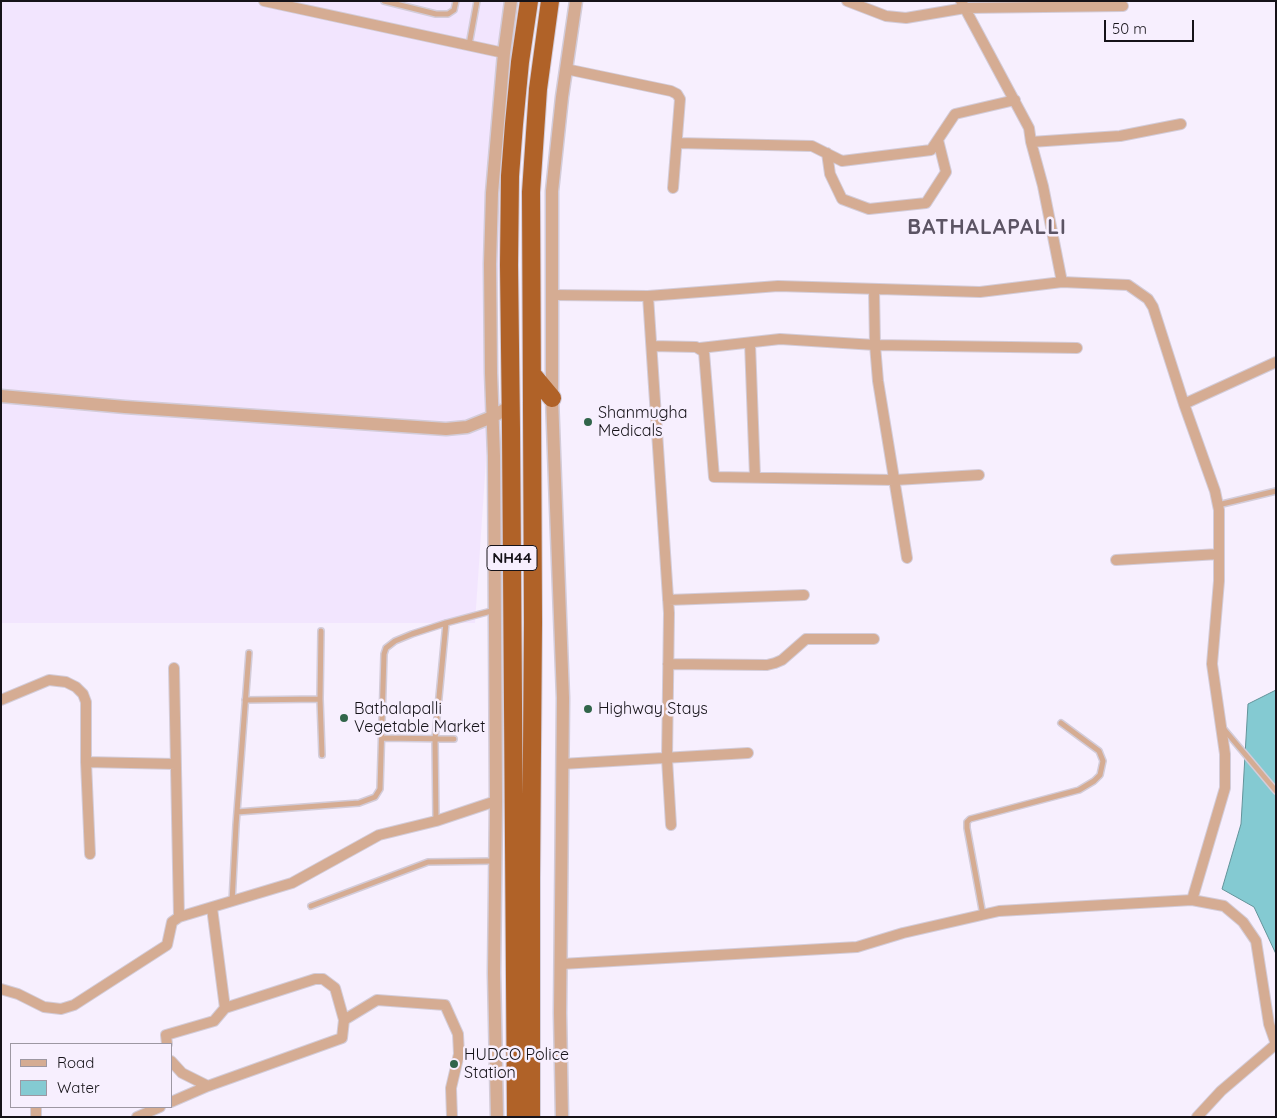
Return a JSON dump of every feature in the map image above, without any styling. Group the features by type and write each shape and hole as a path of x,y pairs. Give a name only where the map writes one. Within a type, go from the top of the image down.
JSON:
{"highway":[{"name":"NH44","path":"516,1117 511,406 508,265 510,176 520,62 529,1"},
{"name":"NH44","path":"531,1117 532,374 530,289 532,192 538,89 550,1"},
{"path":"532,374 552,398"}],"street":[{"path":"264,1 504,53"},
{"path":"498,1117 494,973 496,861 495,610 490,264 492,193 504,53 511,1"},
{"path":"562,1117 563,698 552,398 552,191 576,1"},
{"path":"847,1 886,16 906,18 963,5 1124,6"},
{"path":"963,5 1029,128 1043,186 1062,282"},
{"path":"566,69 674,92 680,100 674,188"},
{"path":"678,144 812,146 842,161 931,150 955,114 1015,100"},
{"path":"1031,142 1120,136 1181,124"},
{"path":"827,153 830,174 842,199 869,209 926,203 946,172 938,140"},
{"path":"552,295 648,296 778,286 980,292 1062,282 1128,285 1148,299 1153,306 1218,505 1219,581 1212,664 1225,754 1225,788 1192,900"},
{"path":"874,289 878,381 908,558"},
{"path":"648,296 668,600 667,759 671,825"},
{"path":"652,346 700,348 780,339 875,345 1077,348"},
{"path":"750,343 755,478"},
{"path":"700,348 704,352 714,477 895,480 979,475"},
{"path":"1184,404 1276,362"},
{"path":"1,396 125,407 446,430 467,427 492,417 511,406"},
{"path":"1116,560 1219,554"},
{"path":"668,600 804,596"},
{"path":"668,664 767,665 782,660 806,639 874,639"},
{"path":"174,668 179,917"},
{"path":"1,700 49,680 59,680 76,687 83,694 86,702 86,762 90,854"},
{"path":"562,764 748,753"},
{"path":"86,762 176,764"},
{"path":"1,989 18,994 44,1007 61,1008 74,1006 167,945 172,922 179,917 292,883 379,834 436,822 496,801"},
{"path":"561,964 857,947 903,933 999,912 1192,900 1224,906 1243,922 1256,941 1269,1024 1276,1044 1221,1091 1198,1117"},
{"path":"212,908 225,1008"},
{"path":"167,1043 166,1035 214,1020 225,1008 315,979 323,980 334,988 344,1020 342,1038 208,1086 172,1102"},
{"path":"344,1020 377,1000 445,1005 458,1034 458,1054 451,1088 452,1117"},
{"path":"172,1062 182,1073 208,1086"},
{"path":"137,1117 158,1108"}],"lane":[{"path":"384,1 436,14 448,14 454,10 456,1"},
{"path":"469,45 478,1"},
{"path":"1218,505 1276,491"},
{"path":"237,812 359,803 368,801 379,793 384,654 386,648 395,641 446,623 495,610"},
{"path":"436,822 434,739 446,623"},
{"path":"321,631 320,698 322,755"},
{"path":"232,902 249,653"},
{"path":"245,700 320,698"},
{"path":"983,915 967,828 970,819 1079,790 1094,782 1100,776 1103,757 1061,723"},
{"path":"1221,726 1276,791"},
{"path":"382,738 454,739"},
{"path":"310,906 428,862 496,861"}],"shaded area":[{"path":"1,1 517,1 475,623 1,623"}],"water":[{"path":"1276,690 1276,954 1254,907 1222,889 1241,824 1248,704"}],"place":[{"name":"Shanmugha Medicals","path":"588,422"},
{"name":"Highway Stays","path":"588,709"},
{"name":"Bathalapalli Vegetable Market","path":"344,718"},
{"name":"HUDCO Police Station","path":"454,1064"}],"district":[{"name":"BATHALAPALLI","path":"987,228"}]}
